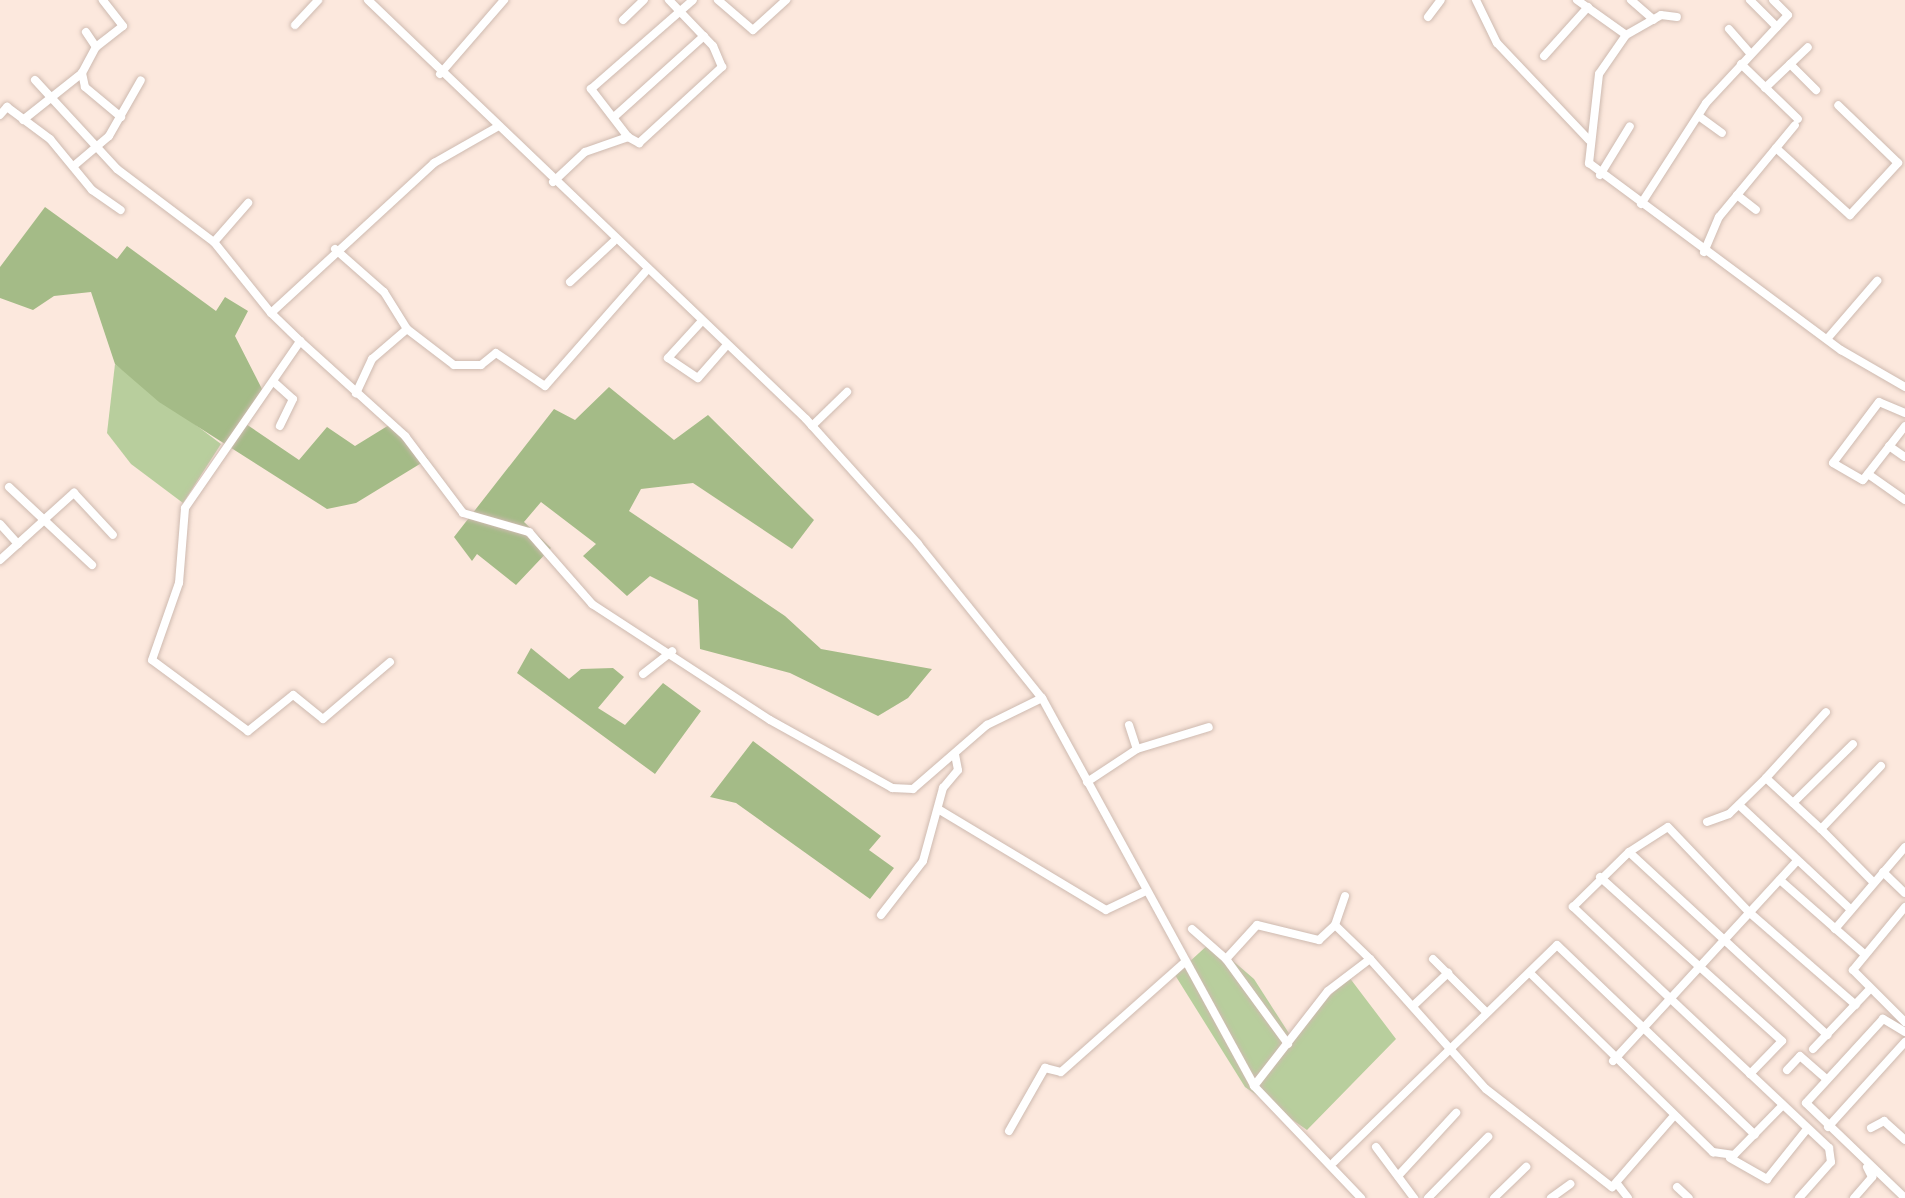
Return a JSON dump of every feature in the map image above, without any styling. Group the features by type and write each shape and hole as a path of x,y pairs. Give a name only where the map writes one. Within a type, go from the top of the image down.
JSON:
{"street":[{"path":"23,120 82,73 96,47 123,26 103,0"},
{"path":"295,25 318,0"},
{"path":"368,0 613,242 812,426 1042,698 1254,1086 1334,1162 1361,1198"},
{"path":"440,74 504,0"},
{"path":"625,0 635,10"},
{"path":"623,20 644,0"},
{"path":"669,0 680,11 704,36 721,56 721,69 639,143 628,137 591,89 680,11 693,0"},
{"path":"718,0 753,30 786,0"},
{"path":"1428,17 1441,0"},
{"path":"1476,0 1497,43 1589,140"},
{"path":"1577,0 1626,35"},
{"path":"1631,0 1654,20"},
{"path":"1750,0 1777,27"},
{"path":"1641,204 1700,117 1741,64 1788,14 1773,0"},
{"path":"1544,56 1588,7"},
{"path":"1677,17 1654,20 1626,35 1599,74 1587,157 1600,175 1704,252 1827,339 1904,384"},
{"path":"1729,29 1751,54"},
{"path":"86,32 96,47"},
{"path":"614,117 704,36"},
{"path":"1765,88 1808,47"},
{"path":"1704,252 1737,195 1796,122 1741,64"},
{"path":"1790,64 1816,90"},
{"path":"82,73 85,87 121,117"},
{"path":"35,80 95,148 214,242 271,313 408,439 463,513 529,532 592,604 672,651 770,720 892,788 913,789 987,725 1042,698"},
{"path":"76,164 95,148 121,117 141,80"},
{"path":"1776,148 1850,215 1898,163 1838,105"},
{"path":"0,115 7,107 76,164 92,190 121,210"},
{"path":"1700,117 1722,133"},
{"path":"1600,175 1630,126"},
{"path":"271,313 335,249 434,163 497,127"},
{"path":"553,182 585,152 628,137"},
{"path":"1737,195 1756,210"},
{"path":"214,242 248,203"},
{"path":"570,282 613,242"},
{"path":"335,249 384,292 407,329 454,365 481,365 496,353 545,386 645,272"},
{"path":"1827,339 1877,281"},
{"path":"701,322 668,358 698,378 727,345"},
{"path":"356,394 372,359 407,329"},
{"path":"300,341 275,383 185,508 179,583 152,660 248,731 293,695 323,719 390,662"},
{"path":"275,383 293,399 280,426"},
{"path":"812,426 847,392"},
{"path":"1905,413 1879,402 1833,461 1859,481 1868,474 1905,426"},
{"path":"1889,446 1905,457"},
{"path":"1868,474 1905,500"},
{"path":"9,487 92,565"},
{"path":"0,560 74,493 113,535"},
{"path":"0,524 18,544"},
{"path":"643,674 672,651"},
{"path":"1707,822 1739,805 1826,712"},
{"path":"1129,725 1137,749"},
{"path":"1087,782 1137,749 1209,727"},
{"path":"1793,803 1853,744"},
{"path":"881,915 923,861 938,809 958,770 955,755"},
{"path":"1821,829 1881,766"},
{"path":"1766,778 1873,882"},
{"path":"1739,805 1796,862 1849,908"},
{"path":"938,809 1106,910 1146,891"},
{"path":"1833,1157 1783,1105 1573,908 1600,877 1629,852 1670,828 1750,913 1856,1005"},
{"path":"1835,929 1849,908 1905,847"},
{"path":"1629,852 1827,1035"},
{"path":"1613,1061 1796,862"},
{"path":"1883,872 1905,893"},
{"path":"1600,877 1782,1041 1750,1074"},
{"path":"1780,880 1863,953"},
{"path":"1226,959 1257,925 1319,940 1335,925 1345,896"},
{"path":"1905,907 1863,953 1853,970 1869,990 1905,1022"},
{"path":"1335,925 1414,1005 1444,1048 1521,1120 1618,1185 1628,1198"},
{"path":"1192,929 1226,959 1288,1044"},
{"path":"1334,1162 1444,1048 1531,974 1559,945 1755,1135"},
{"path":"1254,1086 1328,991 1370,959"},
{"path":"1433,959 1486,1012"},
{"path":"1009,1131 1045,1068 1061,1072 1185,962"},
{"path":"1414,1005 1448,973"},
{"path":"1531,974 1613,1061 1700,1145 1767,1179 1807,1129"},
{"path":"1813,1049 1869,990"},
{"path":"1903,1196 1806,1103 1825,1078 1883,1019 1905,1032"},
{"path":"1828,1127 1905,1042"},
{"path":"1787,1070 1800,1056 1825,1078"},
{"path":"1730,1158 1783,1105"},
{"path":"1398,1176 1456,1113"},
{"path":"1618,1185 1672,1118"},
{"path":"1871,1128 1884,1121 1905,1140"},
{"path":"1428,1198 1488,1137"},
{"path":"1376,1147 1414,1198"},
{"path":"1799,1198 1833,1157 1851,1153 1872,1171 1854,1198"},
{"path":"1494,1198 1526,1167"},
{"path":"1551,1198 1570,1184"},
{"path":"1677,1187 1689,1198"}],"green space":[{"path":"45,207 117,259 127,246 216,311 225,297 248,311 235,336 263,391 243,422 299,460 327,427 355,446 394,422 428,459 356,503 327,509 159,402 115,364 91,292 54,296 33,310 0,298 0,267"},
{"path":"115,364 221,444 183,503 131,464 107,433"},
{"path":"609,387 674,440 708,415 814,520 792,549 693,483 641,489 629,511 785,616 821,649 932,669 908,698 878,716 790,673 700,649 698,600 650,576 627,596 583,556 596,544 541,502 524,522 551,548 516,585 477,554 472,561 454,537 554,409 575,420"},
{"path":"531,648 569,679 581,669 613,668 624,677 598,708 625,725 663,683 701,711 655,774 517,673"},
{"path":"753,741 881,836 869,850 894,868 870,899 736,803 710,797"},
{"path":"1211,942 1254,979 1290,1035 1349,977 1396,1039 1307,1130 1245,1087 1175,975"}]}
